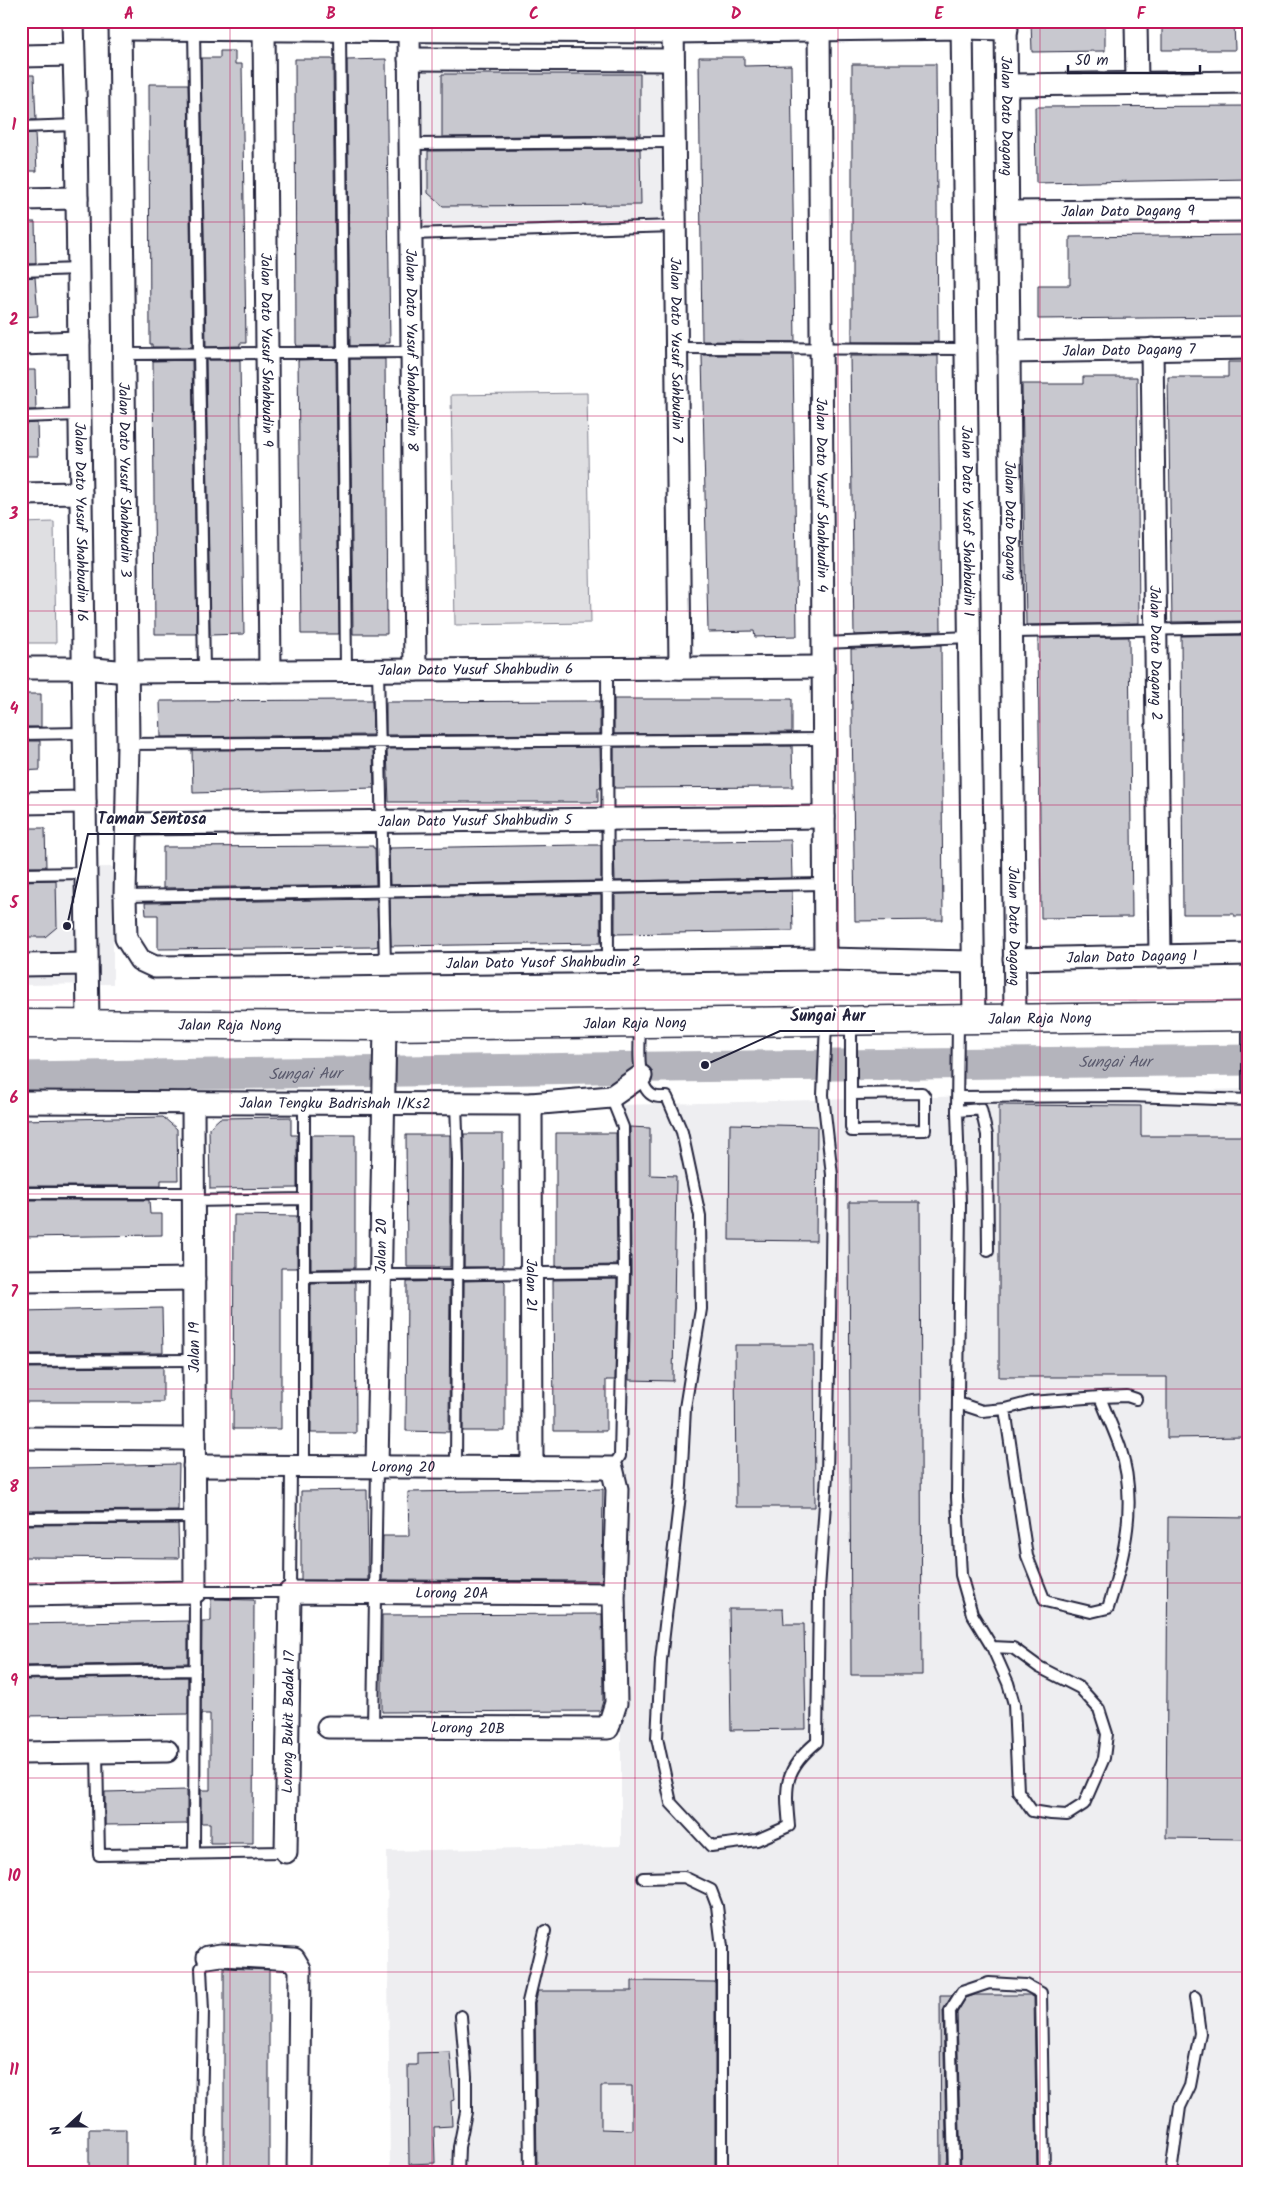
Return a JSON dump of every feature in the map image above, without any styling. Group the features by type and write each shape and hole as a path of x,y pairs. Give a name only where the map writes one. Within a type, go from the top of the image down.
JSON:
{"main road":[{"name":"Jalan Raja Nong","path":"21,1024 385,1026 1248,1016"}],"street":[{"name":"Jalan Dato Yusuf Shahbudin 16","path":"73,21 88,1024"},
{"path":"1136,21 1137,82"},
{"name":"Jalan Dato Yusof Shahbudin 1","path":"962,24 973,962 966,1020"},
{"path":"120,25 194,30 409,31 525,26 1006,25"},
{"name":"Jalan Dato Yusuf Shahbudin 3","path":"120,25 128,672 126,938"},
{"name":"Jalan Dato Yusuf Shahbudin 4","path":"819,25 825,959"},
{"name":"Jalan Dato Dagang","path":"1006,25 1013,632 1015,1020"},
{"name":"Jalan Dato Yusuf Sahbudin 7","path":"673,26 680,668"},
{"name":"Jalan Dato Yusuf Shahbudin 9","path":"264,30 270,671"},
{"name":"Jalan Dato Yusuf Shahabudin 8","path":"409,31 416,670"},
{"path":"21,56 73,55"},
{"path":"409,59 673,60"},
{"path":"1007,85 1249,82"},
{"path":"21,199 77,198"},
{"name":"Jalan Dato Dagang 9","path":"1008,212 1249,210"},
{"path":"21,344 79,342"},
{"name":"Jalan Dato Dagang 7","path":"1009,352 1249,348"},
{"name":"Jalan Dato Dagang 2","path":"1152,349 1160,956"},
{"path":"21,494 81,493"},
{"name":"Jalan Dato Yusuf Shahbudin 6","path":"21,668 83,668 128,672 823,667"},
{"path":"21,803 85,802"},
{"name":"Jalan Dato Yusuf Shahbudin 5","path":"126,824 824,817"},
{"name":"Jalan Dato Yusof Shahbudin 2","path":"126,938 140,960 155,967 825,959 973,962"},
{"name":"Jalan Dato Dagang 1","path":"1014,959 1249,954"},
{"path":"21,965 87,964"},
{"name":"Jalan 20","path":"376,1466 385,1026"},
{"name":"Jalan Tengku Badrishah 1/Ks2","path":"21,1102 532,1104 611,1097 640,1067"},
{"name":"Jalan 19","path":"193,1102 195,1592"},
{"name":"Jalan 21","path":"532,1104 532,1468"},
{"path":"21,1282 194,1279"},
{"path":"21,1438 194,1439"},
{"name":"Lorong 20","path":"194,1466 612,1468"},
{"path":"612,1468 616,1489 614,1594"},
{"path":"21,1595 195,1592"},
{"name":"Lorong 20A","path":"290,1592 614,1594"},
{"name":"Lorong Bukit Badak 17","path":"286,1852 290,1592"},
{"name":"Lorong 20B","path":"328,1727 608,1728 616,1703 614,1594"},
{"path":"21,1752 167,1751"},
{"path":"208,1957 221,1955 294,1959 300,1969 298,2173"}],"lane":[{"path":"194,30 204,671"},
{"path":"340,30 346,670"},
{"path":"21,127 76,125"},
{"path":"410,144 674,142"},
{"path":"411,234 675,226"},
{"path":"21,271 78,269"},
{"path":"676,348 966,350"},
{"path":"125,354 412,352"},
{"path":"21,417 79,415"},
{"path":"1013,632 1249,628"},
{"path":"823,644 970,637"},
{"path":"607,668 608,962"},
{"path":"378,670 385,964"},
{"path":"21,734 84,733"},
{"path":"128,744 823,738"},
{"path":"21,874 86,873"},
{"path":"125,896 824,884"},
{"path":"957,1097 1128,1096 1249,1100 1248,1016"},
{"path":"966,1020 958,1057 956,1110 960,1204 957,1497 961,1575 972,1614 992,1647 1008,1683 1014,1704 1018,1791 1032,1810 1067,1815 1084,1804 1104,1758 1107,1734 1099,1709 1080,1688 1039,1667 1013,1648 992,1647"},
{"path":"640,1024 640,1067 646,1091 654,1097 667,1097 682,1132 700,1216 701,1309 685,1408 681,1486 661,1660 657,1738 671,1803 711,1846 757,1840 789,1826 786,1783 803,1753 817,1742 819,1590 827,1475 832,1185 823,1095 823,1073 824,1055 838,1021"},
{"path":"838,1021 852,1060 852,1079 852,1094 852,1131 925,1130 925,1097 922,1093 852,1094"},
{"path":"611,1097 623,1127 624,1272 620,1456 612,1468"},
{"path":"978,1097 987,1135 988,1251"},
{"path":"194,1854 195,1592 290,1592 298,1466 304,1276 304,1102"},
{"path":"456,1104 458,1160 456,1467"},
{"path":"956,1110 982,1110"},
{"path":"21,1193 304,1199"},
{"path":"304,1276 624,1272"},
{"path":"21,1361 194,1360"},
{"path":"958,1403 982,1411 1005,1410 1031,1402 1127,1396 1136,1399"},
{"path":"1005,1410 1027,1556 1045,1601 1090,1612 1108,1608 1128,1528 1129,1489 1120,1447 1100,1397"},
{"path":"373,1727 376,1466"},
{"path":"21,1518 195,1517"},
{"path":"21,1674 195,1670"},
{"path":"97,1752 99,1855 286,1852"},
{"path":"643,1878 684,1877 711,1890 717,1906 722,1947 722,2173"},
{"path":"530,2173 528,2002 545,1932"},
{"path":"200,2173 203,2011 201,1968 208,1957"},
{"path":"954,2173 950,2011 962,1992 989,1983 1026,1985 1041,1993 1044,2173"},
{"path":"1171,2173 1180,2107 1190,2086 1200,2033 1194,1997"},
{"path":"458,2173 459,2147 466,2112 466,2076 461,2016"}],"shaded area":[{"path":"667,66 669,221 418,229 415,68"},
{"path":"587,393 591,623 455,625 451,395"},
{"path":"54,522 56,643 21,643 21,523"},
{"path":"113,867 113,984 21,985 21,868"},
{"path":"1249,1089 1249,2173 390,2173 387,1851 621,1846 621,1105"}],"building":[{"path":"1031,21 1105,21 1105,51 1032,52"},
{"path":"1162,21 1234,21 1235,50 1162,50"},
{"path":"220,51 235,51 235,64 242,64 246,343 240,343 240,346 206,347 201,58 220,58"},
{"path":"699,57 744,57 744,66 791,65 795,342 702,341"},
{"path":"295,59 333,59 336,346 297,346 296,343"},
{"path":"386,59 390,343 385,343 385,345 350,346 347,60"},
{"path":"852,64 936,64 938,342 852,342"},
{"path":"442,74 640,74 640,135 442,137"},
{"path":"21,75 34,75 36,120 21,120"},
{"path":"149,84 188,84 192,347 152,347 152,344 150,344"},
{"path":"1249,106 1249,179 1036,183 1035,107"},
{"path":"35,133 37,171 21,171 21,134"},
{"path":"640,149 641,205 443,206 428,193 428,151"},
{"path":"21,222 35,222 36,264 21,264"},
{"path":"1249,235 1249,317 1038,319 1038,285 1070,285 1070,237"},
{"path":"35,277 38,316 21,317 21,278"},
{"path":"702,355 793,355 797,636 755,637 754,631 708,632"},
{"path":"850,356 938,356 941,631 854,635"},
{"path":"336,359 339,634 301,634 298,360"},
{"path":"350,359 385,359 387,634 353,634"},
{"path":"192,360 197,634 155,634 153,361"},
{"path":"206,360 240,360 244,634 210,635"},
{"path":"1228,362 1249,362 1249,621 1172,622 1168,377 1228,377"},
{"path":"21,370 35,370 36,410 21,410"},
{"path":"1083,377 1137,377 1139,623 1026,625 1022,384 1083,384"},
{"path":"37,423 38,456 21,456 21,424"},
{"path":"1249,635 1249,916 1234,916 1234,914 1183,914 1181,636"},
{"path":"1129,637 1132,917 1041,918 1038,638"},
{"path":"941,645 943,920 855,921 851,649"},
{"path":"21,694 41,694 41,727 21,727"},
{"path":"614,699 792,699 792,732 614,734"},
{"path":"372,700 373,735 161,737 160,701"},
{"path":"600,701 600,734 386,735 386,702"},
{"path":"21,741 40,741 40,770 21,771"},
{"path":"792,746 793,787 614,788 614,747"},
{"path":"600,747 601,788 598,788 598,802 389,802 387,749"},
{"path":"373,749 374,788 193,793 192,750"},
{"path":"21,828 45,828 46,867 21,867"},
{"path":"791,840 792,878 615,881 614,842"},
{"path":"601,845 601,881 390,885 389,848"},
{"path":"373,846 375,848 376,885 163,888 163,847"},
{"path":"56,880 57,927 45,937 21,937 21,881"},
{"path":"792,891 793,931 615,934 615,894"},
{"path":"601,895 601,943 391,946 390,898"},
{"path":"377,899 378,946 373,947 158,949 158,915 146,915 145,903"},
{"path":"999,1105 1141,1106 1141,1136 1245,1136 1247,1437 1167,1438 1167,1377 999,1377"},
{"path":"163,1117 177,1129 178,1180 161,1180 161,1186 21,1186 21,1120"},
{"path":"291,1117 291,1135 297,1135 297,1188 210,1189 209,1128 220,1118"},
{"path":"730,1124 817,1126 816,1241 729,1240"},
{"path":"630,1127 650,1128 650,1175 676,1176 673,1381 629,1380 631,1272"},
{"path":"556,1133 616,1133 617,1265 556,1266"},
{"path":"464,1134 503,1134 503,1267 464,1267"},
{"path":"311,1135 355,1135 355,1268 311,1269"},
{"path":"406,1135 450,1135 450,1267 407,1267"},
{"path":"21,1200 149,1200 150,1214 162,1214 162,1235 21,1237"},
{"path":"849,1202 920,1202 922,1675 851,1675"},
{"path":"234,1215 297,1216 297,1268 281,1268 281,1429 233,1429"},
{"path":"617,1279 615,1380 606,1380 606,1431 554,1431 553,1280"},
{"path":"503,1280 505,1282 505,1431 463,1431 464,1281"},
{"path":"450,1281 449,1432 406,1431 407,1282"},
{"path":"355,1282 356,1433 311,1433 311,1283"},
{"path":"162,1308 163,1353 21,1354 21,1311"},
{"path":"735,1345 814,1345 815,1507 736,1507"},
{"path":"163,1367 163,1402 21,1402 21,1368"},
{"path":"179,1464 178,1510 21,1511 21,1467"},
{"path":"603,1489 602,1581 382,1580 383,1536 409,1536 408,1492"},
{"path":"367,1490 368,1580 301,1580 301,1491"},
{"path":"1168,1517 1248,1518 1246,1839 1166,1838"},
{"path":"178,1524 179,1558 21,1557 21,1525"},
{"path":"211,1599 254,1600 253,1843 210,1843 210,1823 201,1823 201,1790 210,1790 210,1714 201,1714 202,1621 211,1621"},
{"path":"729,1609 783,1609 784,1624 804,1624 806,1729 731,1730"},
{"path":"602,1614 603,1701 600,1711 382,1712 382,1615"},
{"path":"188,1621 188,1663 21,1666 21,1624"},
{"path":"188,1677 188,1714 21,1716 21,1680"},
{"path":"187,1790 187,1824 105,1825 105,1792"},
{"path":"224,1968 269,1970 269,2173 224,2173"},
{"path":"632,1981 715,1982 715,2173 537,2173 535,2003 538,1991 632,1991","holes":["601,2086 632,2086 632,2130 601,2129"]},
{"path":"940,1995 952,1995 943,2011 947,2173 941,2173"},
{"path":"975,1995 1030,1995 1034,1997 1037,2173 961,2173 957,2013 966,1998"},
{"path":"450,2052 454,2100 451,2101 452,2126 434,2127 435,2163 409,2164 408,2065 417,2065 417,2053"},
{"path":"89,2129 126,2129 126,2173 96,2173 96,2169 89,2169"}],"waterway":[{"name":"Sungai Aur","path":"21,1077 1249,1060"}],"place":[{"name":"Taman Sentosa","path":"67,926"},
{"name":"Sungai Aur","path":"705,1065"}]}
